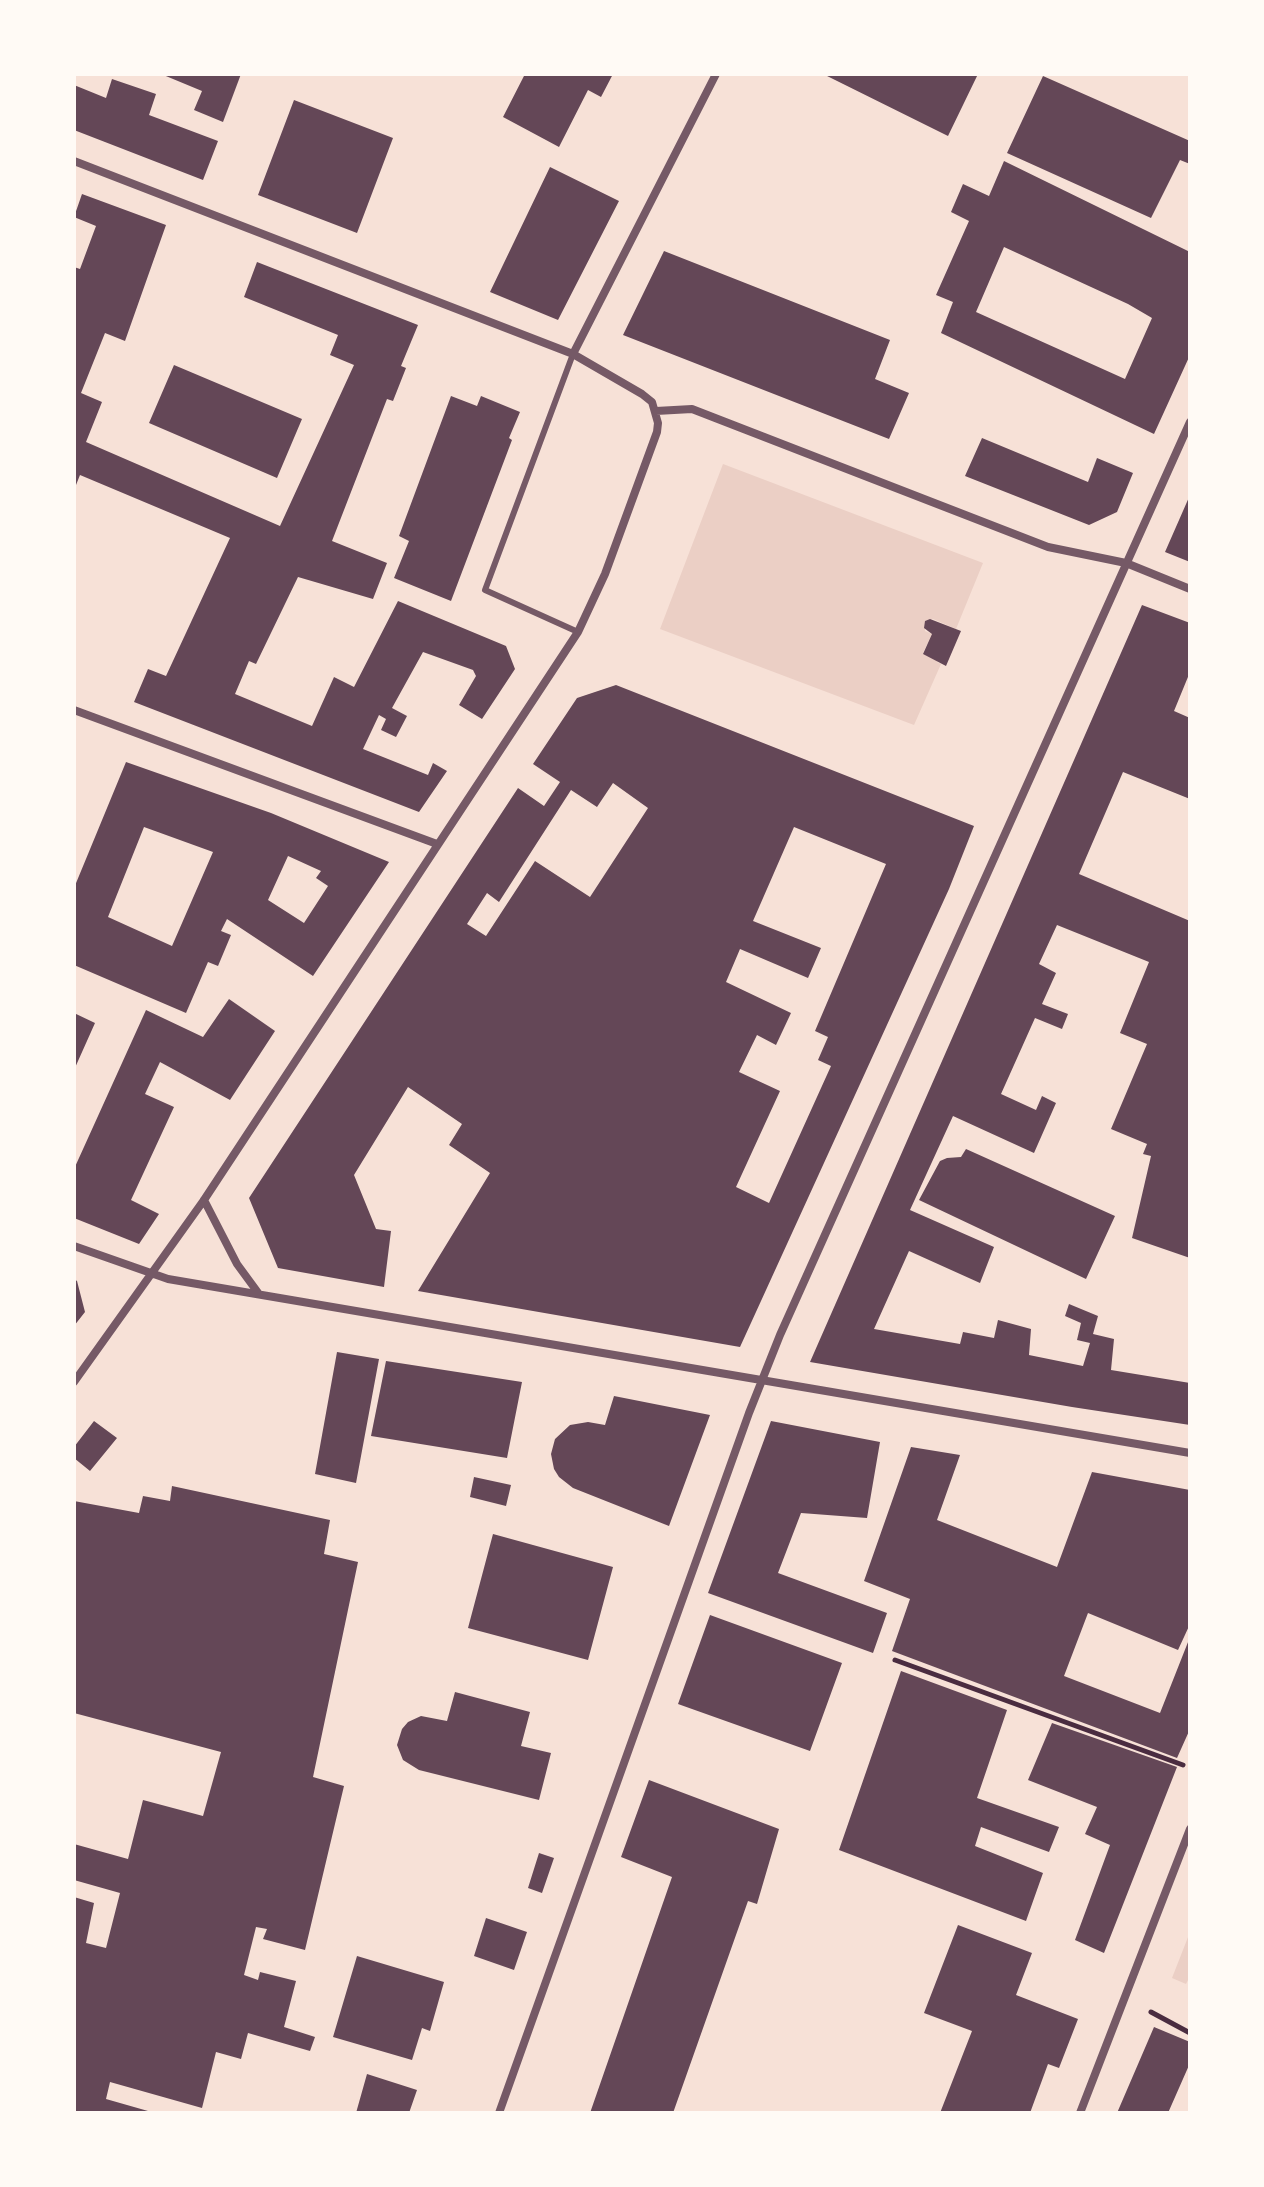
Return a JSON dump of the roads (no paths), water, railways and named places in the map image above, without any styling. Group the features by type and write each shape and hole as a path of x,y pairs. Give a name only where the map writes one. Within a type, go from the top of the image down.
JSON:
{"street":[{"path":"573,354 716,74"},
{"path":"74,161 573,354 652,402 656,411 657,432 605,574 578,632 204,1200 74,1382"},
{"path":"656,411 692,409 1048,547 1126,563 1190,589"},
{"path":"499,2113 762,1381 1190,422"},
{"path":"74,710 437,844"},
{"path":"204,1200 237,1264 259,1294"},
{"path":"74,1246 151,1275 1190,1453"},
{"path":"1080,2113 1190,1829"}],"lane":[{"path":"573,354 485,590 578,632"}]}
